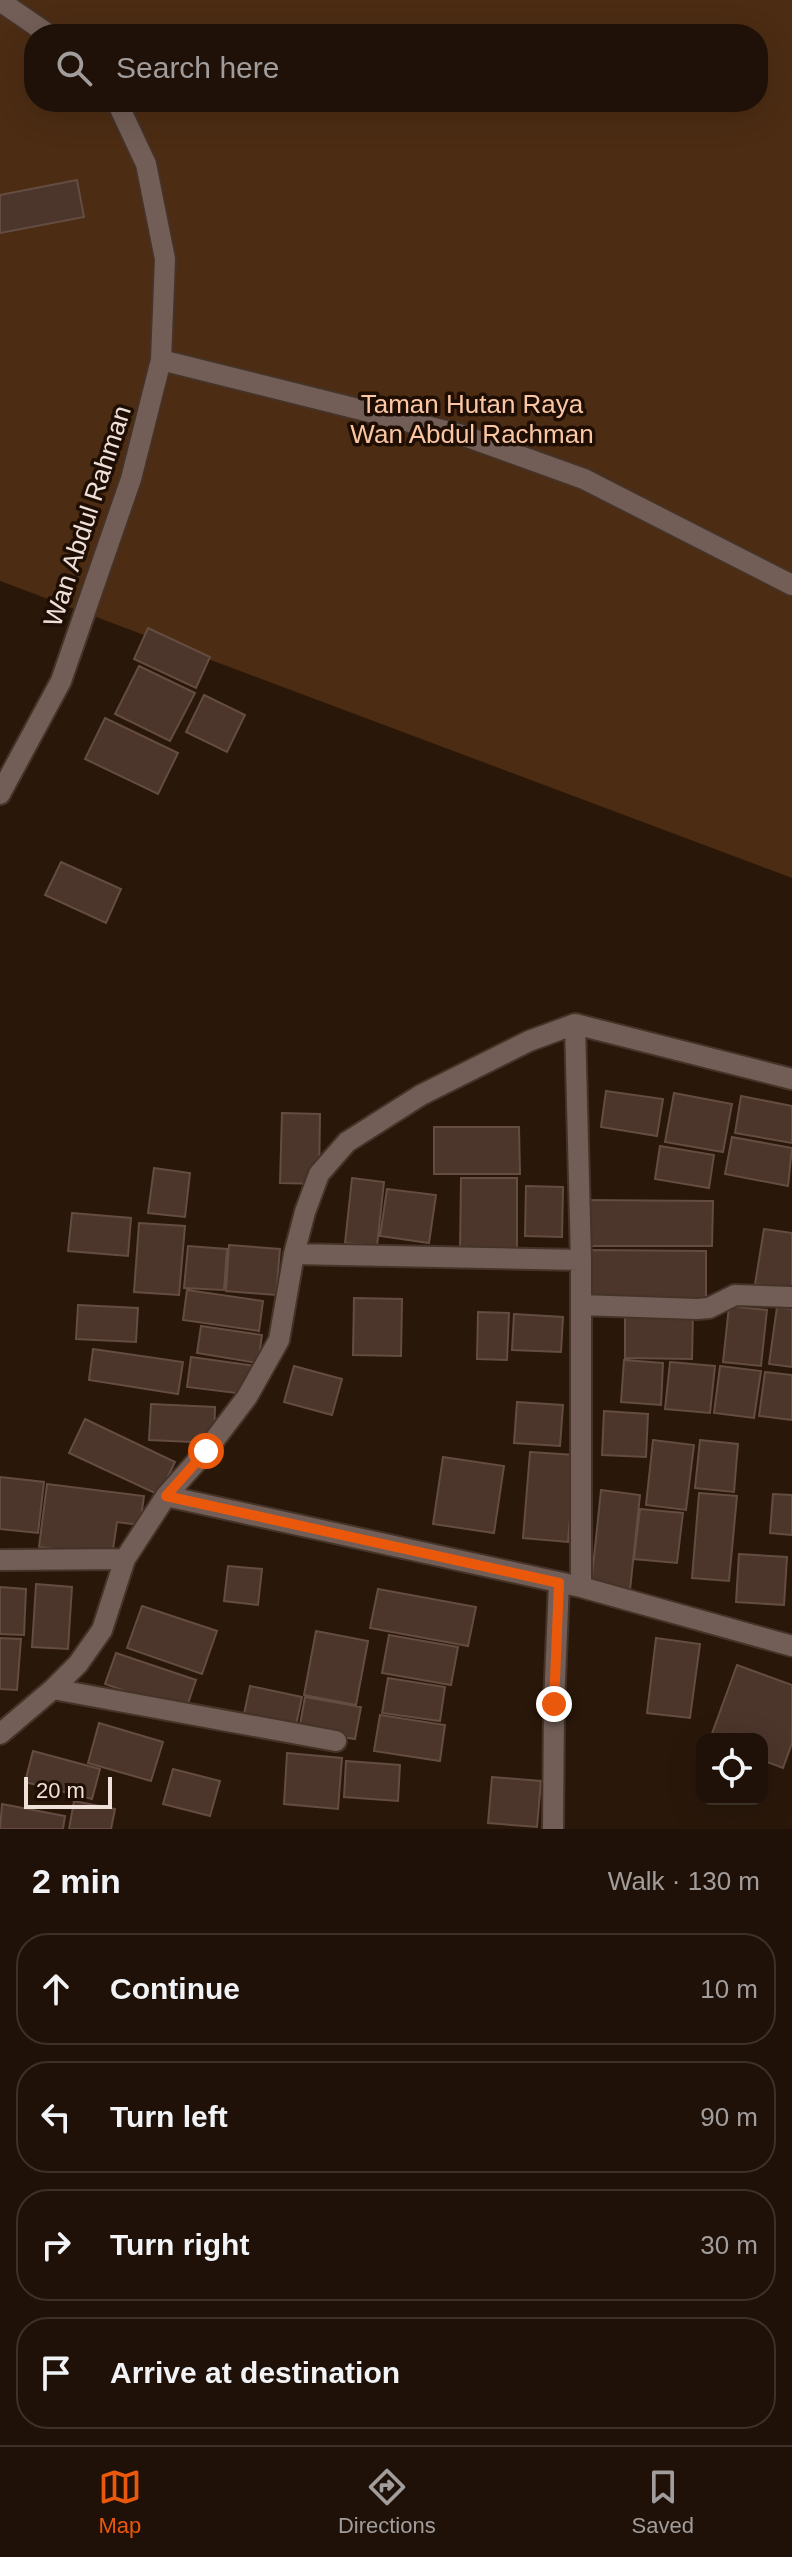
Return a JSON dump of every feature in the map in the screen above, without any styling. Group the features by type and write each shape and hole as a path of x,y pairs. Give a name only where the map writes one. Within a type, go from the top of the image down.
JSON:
{"street":[{"path":"0,1 33,24"},
{"name":"Wan Abdul Rahman","path":"0,794 61,681 131,479 161,360 165,259 146,164 122,112"},
{"path":"161,360 462,435 584,479 792,585"},
{"path":"575,1024 581,1260 581,1587"},
{"path":"0,1734 78,1664 102,1630 125,1559 166,1496 206,1451 247,1397 279,1340 294,1254 319,1174 347,1142 421,1095 529,1041 575,1024 792,1079"},
{"path":"294,1254 581,1260"},
{"path":"581,1305 697,1309 709,1308 735,1295 792,1297"},
{"path":"166,1496 581,1587 792,1646"},
{"path":"0,1560 125,1559"},
{"path":"553,1829 559,1583"},
{"path":"53,1689 336,1741"}],"green space":[{"name":"Taman Hutan Raya Wan Abdul Rachman","path":"0,0 792,0 792,878 0,581"}],"building":[{"path":"77,180 84,217 0,233 0,195"},
{"path":"148,628 210,657 196,688 134,659"},
{"path":"139,666 195,693 170,741 115,714"},
{"path":"204,695 245,715 227,752 186,732"},
{"path":"105,718 178,753 158,794 85,759"},
{"path":"61,862 121,889 106,923 45,895"},
{"path":"606,1091 663,1099 657,1136 601,1127"},
{"path":"674,1093 732,1104 723,1152 665,1142"},
{"path":"741,1096 792,1106 792,1143 735,1133"},
{"path":"282,1113 320,1114 319,1184 280,1183"},
{"path":"434,1127 519,1127 520,1174 434,1174"},
{"path":"732,1137 792,1148 788,1186 725,1174"},
{"path":"660,1146 714,1155 709,1188 655,1179"},
{"path":"154,1168 190,1173 185,1217 148,1213"},
{"path":"352,1178 384,1182 377,1246 345,1243"},
{"path":"461,1178 517,1178 517,1251 460,1251"},
{"path":"526,1186 563,1187 562,1237 525,1236"},
{"path":"387,1189 436,1195 429,1243 380,1236"},
{"path":"586,1200 713,1201 712,1246 586,1246"},
{"path":"72,1213 131,1218 128,1256 68,1251"},
{"path":"139,1223 185,1226 179,1295 134,1292"},
{"path":"764,1229 792,1233 792,1289 755,1284"},
{"path":"229,1245 280,1249 276,1295 226,1291"},
{"path":"188,1246 227,1249 224,1290 184,1288"},
{"path":"587,1250 706,1251 706,1304 586,1303"},
{"path":"187,1290 263,1301 259,1331 183,1320"},
{"path":"354,1298 402,1299 401,1356 353,1355"},
{"path":"78,1305 138,1308 136,1342 76,1339"},
{"path":"729,1306 767,1310 761,1366 723,1362"},
{"path":"777,1307 792,1309 792,1367 769,1364"},
{"path":"625,1311 693,1312 692,1359 625,1358"},
{"path":"478,1312 509,1313 507,1360 477,1359"},
{"path":"514,1314 563,1317 561,1352 512,1350"},
{"path":"201,1326 262,1335 258,1363 197,1353"},
{"path":"93,1349 183,1362 178,1394 89,1380"},
{"path":"191,1357 256,1366 252,1395 187,1387"},
{"path":"624,1360 663,1363 661,1405 621,1402"},
{"path":"670,1362 715,1366 710,1413 665,1409"},
{"path":"294,1366 342,1379 332,1415 284,1402"},
{"path":"720,1366 761,1371 754,1418 714,1413"},
{"path":"765,1372 792,1375 792,1420 759,1416"},
{"path":"517,1402 563,1405 560,1446 514,1443"},
{"path":"151,1404 215,1407 214,1443 149,1440"},
{"path":"604,1411 648,1414 646,1457 602,1455"},
{"path":"85,1419 175,1462 159,1495 69,1453"},
{"path":"653,1440 694,1445 686,1510 646,1505"},
{"path":"700,1440 738,1444 734,1492 695,1488"},
{"path":"530,1452 575,1455 568,1542 523,1538"},
{"path":"443,1457 504,1466 494,1533 433,1524"},
{"path":"0,1477 44,1482 38,1533 0,1529"},
{"path":"47,1484 144,1496 140,1525 117,1522 112,1556 39,1547"},
{"path":"601,1490 640,1495 630,1590 591,1586"},
{"path":"699,1493 737,1496 729,1581 692,1578"},
{"path":"773,1494 792,1495 792,1535 770,1533"},
{"path":"640,1509 683,1513 677,1563 634,1559"},
{"path":"739,1554 787,1557 784,1605 736,1602"},
{"path":"228,1566 262,1569 258,1605 224,1601"},
{"path":"36,1584 72,1587 68,1649 32,1647"},
{"path":"0,1587 26,1589 24,1635 0,1634"},
{"path":"378,1589 476,1607 468,1646 370,1628"},
{"path":"142,1606 217,1631 202,1674 127,1648"},
{"path":"316,1631 368,1641 356,1705 304,1695"},
{"path":"389,1635 458,1647 451,1685 382,1673"},
{"path":"0,1638 21,1639 17,1690 0,1689"},
{"path":"656,1638 700,1644 690,1718 647,1713"},
{"path":"116,1653 196,1680 185,1712 105,1684"},
{"path":"737,1665 792,1685 792,1743 783,1768 768,1762 768,1733 712,1733"},
{"path":"388,1678 445,1687 440,1721 382,1713"},
{"path":"250,1686 302,1697 294,1734 242,1723"},
{"path":"305,1697 361,1707 355,1739 299,1730"},
{"path":"380,1715 445,1725 440,1761 374,1751"},
{"path":"99,1723 163,1742 151,1781 88,1763"},
{"path":"33,1751 100,1769 92,1799 25,1782"},
{"path":"287,1753 342,1758 338,1809 284,1804"},
{"path":"346,1761 400,1765 398,1801 344,1797"},
{"path":"173,1769 220,1781 210,1816 163,1804"},
{"path":"492,1777 541,1781 537,1827 488,1823"},
{"path":"74,1801 115,1809 111,1829 69,1829"},
{"path":"2,1804 65,1816 63,1829 0,1829"}],"route":[{"path":"206,1451 166,1496 559,1583 554,1704"}]}
